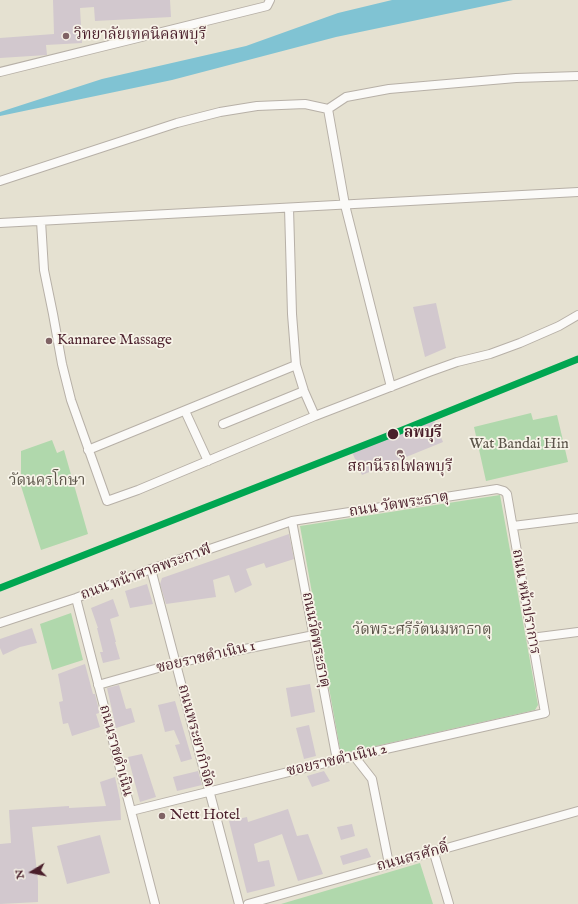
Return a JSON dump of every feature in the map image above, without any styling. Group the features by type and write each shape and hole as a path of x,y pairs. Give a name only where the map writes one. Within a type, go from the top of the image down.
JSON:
{"street":[{"path":"0,72 267,6 270,0"},
{"path":"0,180 177,124 220,112 257,106 305,104 328,109 346,97 389,89 516,78 578,76"},
{"path":"328,109 345,205 391,387"},
{"path":"0,223 578,192"},
{"path":"289,208 292,314 296,365 304,391 315,416"},
{"path":"41,221 44,270 54,314 62,364 71,400 107,501 138,490 315,416 457,362 490,354 514,345 559,326 578,314"},
{"path":"88,450 296,365"},
{"path":"223,424 304,391"},
{"path":"185,411 208,461"},
{"name":"ถนน วัดพระธาตุ","path":"292,521 497,489 504,491"},
{"name":"ถนน หน้าปราการ","path":"504,491 508,498 545,713"},
{"path":"513,526 578,518"},
{"name":"ถนน หน้าศาลพระกาฬ","path":"0,623 76,598 151,569 292,521"},
{"name":"ถนนวัดพระธาตุ","path":"292,521 337,760"},
{"name":"ถนนพระยากำจัด","path":"151,569 239,904"},
{"name":"ถนนราชดำเนิน","path":"76,598 155,904"},
{"path":"531,638 578,632"},
{"name":"ซอยราชดำเนิน 1","path":"98,685 176,663 314,635"},
{"name":"ซอยราชดำเนิน 2","path":"131,811 337,760 545,713"},
{"path":"354,756 372,779 388,864"},
{"name":"ถนนสรศักดิ์","path":"248,904 578,811"},
{"path":"434,852 449,904"}],"green space":[{"name":"Wat Bandai Hin","path":"531,413 533,420 557,415 568,462 486,481 474,427"},
{"name":"วัดนครโกษา","path":"52,440 57,453 64,450 88,534 41,550 21,486 21,451"},
{"name":"วัดพระศรีรัตนมหาธาตุ","path":"500,495 538,705 535,710 345,753 340,749 300,526"},
{"path":"71,613 83,660 52,670 40,624"},
{"path":"420,863 433,904 281,904"}],"water":[{"path":"392,0 513,0 336,37 172,80 0,116 0,112 102,79 246,46 338,13"}],"building":[{"path":"53,0 170,0 171,17 95,21 94,7 80,8 82,43 46,45 47,55 0,58 0,38 54,34"},
{"path":"436,303 446,348 425,357 413,307"},
{"path":"434,420 443,442 362,475 352,452"},
{"path":"289,534 294,559 266,568 264,563 246,569 252,585 235,593 229,575 213,580 216,597 166,604 160,584 162,578"},
{"path":"147,584 153,604 130,608 125,591"},
{"path":"113,599 119,616 110,619 120,659 103,663 100,652 103,652 98,628 91,608"},
{"path":"32,628 37,643 20,647 3,655 0,648 0,639"},
{"path":"85,664 93,694 95,694 98,706 99,713 96,714 100,727 72,736 68,723 63,724 59,702 63,701 58,674"},
{"path":"310,684 315,712 291,717 286,688"},
{"path":"119,685 126,709 131,708 135,722 116,728 107,688"},
{"path":"175,701 192,759 181,762 175,745 180,744 174,730 165,732 158,705"},
{"path":"309,725 316,756 304,759 296,728"},
{"path":"142,754 156,797 140,802 128,757"},
{"path":"198,771 202,785 177,791 173,777"},
{"path":"324,771 330,781 312,787 307,776"},
{"path":"115,777 120,800 121,820 32,827 38,881 38,902 0,904 0,844 11,843 9,810 69,806 69,808 106,806 100,782"},
{"path":"288,809 297,836 308,834 323,874 298,881 282,834 254,844 258,862 269,860 275,886 247,893 229,821 247,817 248,822"},
{"path":"352,824 355,836 341,840 337,827"},
{"path":"100,835 110,873 67,884 57,846"},
{"path":"367,848 371,857 343,865 340,856"}],"transit line":[{"path":"0,588 395,433 578,359"}],"place":[{"name":"วิทยาลัยเทคนิคลพบุรี","path":"66,36"},
{"name":"Kannaree Massage","path":"49,341"},
{"name":"ลพบุรี","path":"393,434"},
{"name":"สถานีรถไฟลพบุรี","path":"400,453"},
{"name":"Nett Hotel","path":"162,816"}]}
